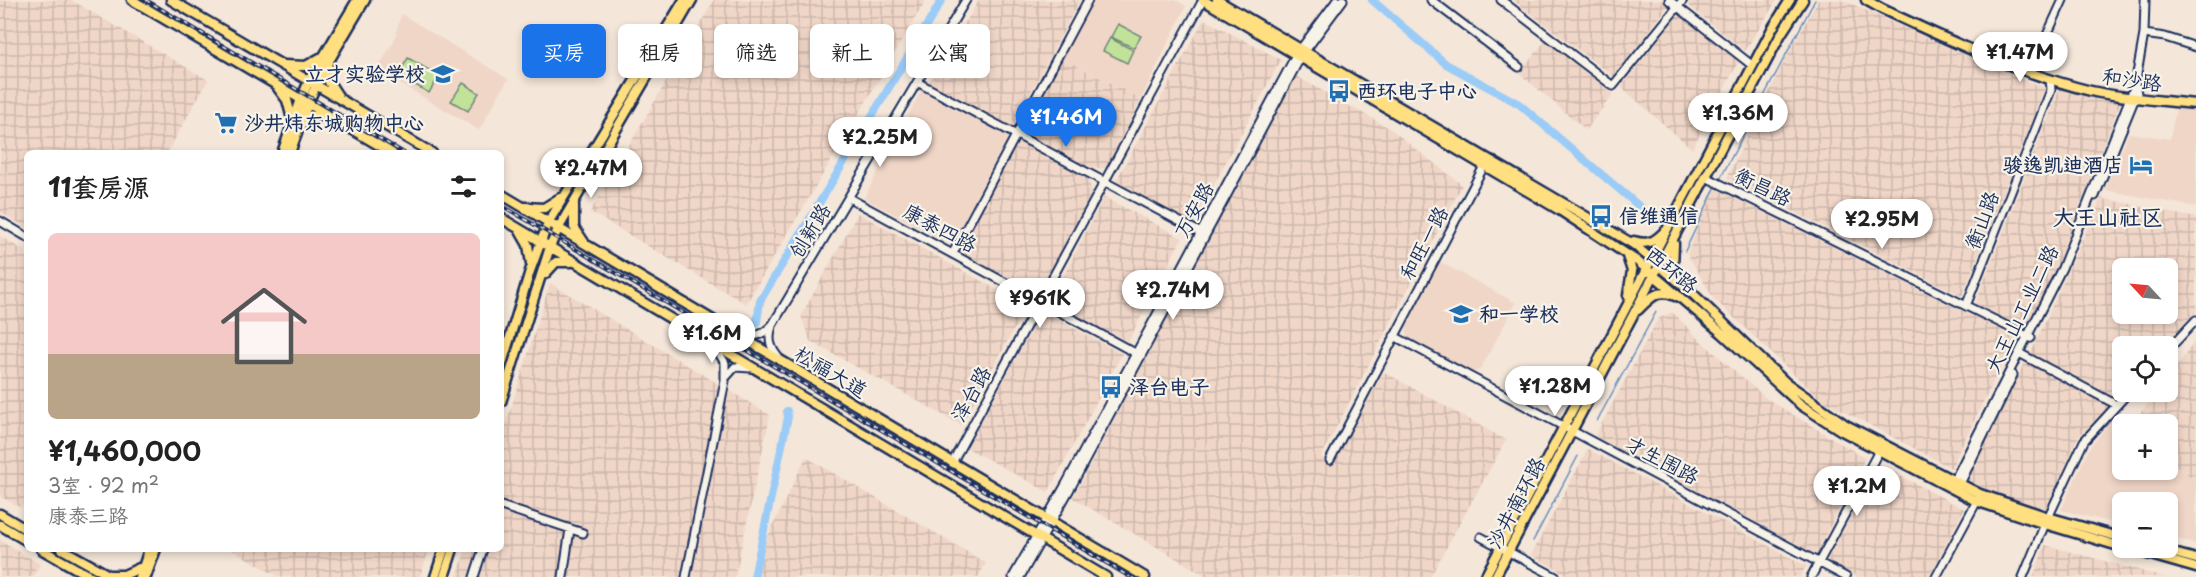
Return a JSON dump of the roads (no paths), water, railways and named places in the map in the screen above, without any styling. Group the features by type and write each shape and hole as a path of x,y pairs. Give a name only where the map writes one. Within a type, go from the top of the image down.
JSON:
{"main road":[{"path":"132,0 387,150"},
{"path":"171,0 427,150"},
{"path":"284,150 304,101 357,0"},
{"path":"345,102 329,82 328,56 365,0"},
{"path":"504,357 540,241 548,223 684,0"},
{"path":"504,393 550,247 558,229 692,0"},
{"name":"西环路","path":"1203,0 1623,238 1681,284 1785,382 1880,448"},
{"name":"西环路","path":"1217,0 1484,166 1561,211 1624,253 1684,300 1801,405 1842,431 1980,498 2112,543"},
{"name":"沙井南环路","path":"1650,272 1659,266 1673,230 1754,66 1790,0"},
{"name":"和沙路","path":"1866,0 1983,55 2094,86 2196,104"},
{"name":"和沙路","path":"1877,0 2050,79 2093,91 2196,99"},
{"name":"沙井南环路","path":"1485,577 1505,549 1569,429 1650,272 1652,259 1714,181 1781,34 1802,2"},
{"path":"279,64 306,66 328,56"},
{"path":"271,81 287,100 295,127 291,150"},
{"path":"295,127 311,116 325,115 333,118"},
{"path":"522,207 550,206 565,194"},
{"name":"松福大道","path":"504,196 1145,577"},
{"path":"576,198 572,214 574,227 590,249"},
{"name":"松福大道","path":"504,220 1106,577"},
{"path":"513,225 521,232 528,244 531,271"},
{"path":"1623,238 1647,244 1673,230"},
{"path":"1673,230 1672,258 1681,284"},
{"path":"1624,253 1630,263 1632,276 1628,314"},
{"path":"538,285 547,270 556,262 564,260 578,264"},
{"path":"1628,314 1659,293 1666,292 1684,300"},
{"path":"0,514 24,528"},
{"name":"西环路","path":"2046,521 2112,536"},
{"path":"0,525 24,539"},
{"name":"沙井南环路","path":"1495,577 1505,549"},
{"path":"46,552 91,577"},
{"path":"67,552 111,576 124,575 144,566"},
{"path":"140,577 148,552"},
{"path":"146,577 155,552"},
{"path":"435,577 443,552"},
{"path":"444,577 452,552"},
{"path":"2178,554 2196,559"},
{"name":"西环路","path":"2162,558 2196,568"}],"street":[{"name":"创新路","path":"773,324 966,0"},
{"path":"953,253 1088,0"},
{"name":"泽台路","path":"952,463 1203,0"},
{"path":"1300,53 1337,0"},
{"path":"1300,53 1343,0"},
{"path":"1431,0 1520,67"},
{"path":"1501,0 1613,86 1683,0"},
{"path":"1669,0 1754,66"},
{"path":"2031,70 2063,0"},
{"name":"大王山工业二路","path":"1955,486 2062,268 2133,93 2144,34 2145,0"},
{"path":"2144,34 2165,37 2196,47"},
{"name":"万安路","path":"1020,577 1300,53"},
{"name":"衡山路","path":"1966,306 2051,90 2050,79"},
{"path":"917,82 1202,234"},
{"name":"和旺一路","path":"1330,460 1484,166"},
{"name":"衡昌路","path":"1714,181 2029,338"},
{"name":"康泰四路","path":"849,198 1138,354"},
{"path":"0,221 24,235"},
{"path":"2178,339 2196,320"},
{"path":"738,335 757,336 766,332 773,324"},
{"path":"773,324 770,334 771,347 782,362"},
{"name":"才生围路","path":"1394,336 1846,577"},
{"path":"686,577 725,381 725,363 712,344"},
{"path":"2021,354 2117,405"},
{"path":"725,381 735,366 756,369"},
{"path":"2023,577 2046,521 2084,441 2120,402"},
{"path":"1811,577 1880,448"},
{"path":"1938,577 1980,498"},
{"path":"504,508 583,533"},
{"path":"564,577 570,530"},
{"path":"1481,537 1556,577"},
{"name":"万安路","path":"1013,577 1039,538"},
{"path":"474,577 482,552"}],"waterway":[{"path":"757,322 760,301 942,0"},
{"path":"1372,0 1446,64 1519,104 1647,213"},
{"path":"1720,179 1815,0"},
{"path":"1685,251 1716,186"},
{"path":"1597,421 1656,312"},
{"path":"754,577 788,417 787,411"},
{"path":"1533,541 1578,456"}],"railway":[{"path":"146,0 399,150"},
{"path":"504,207 1130,577"}],"place":[{"name":"立才实验学校","path":"443,74"},
{"name":"西环电子中心","path":"1339,91"},
{"name":"沙井炜东城购物中心","path":"226,123"},
{"name":"骏逸凯迪酒店","path":"2141,165"},
{"name":"信维通信","path":"1601,216"},
{"name":"和一学校","path":"1461,314"},
{"name":"泽台电子","path":"1111,387"}],"district":[{"name":"大王山社区","path":"2108,217"}]}
